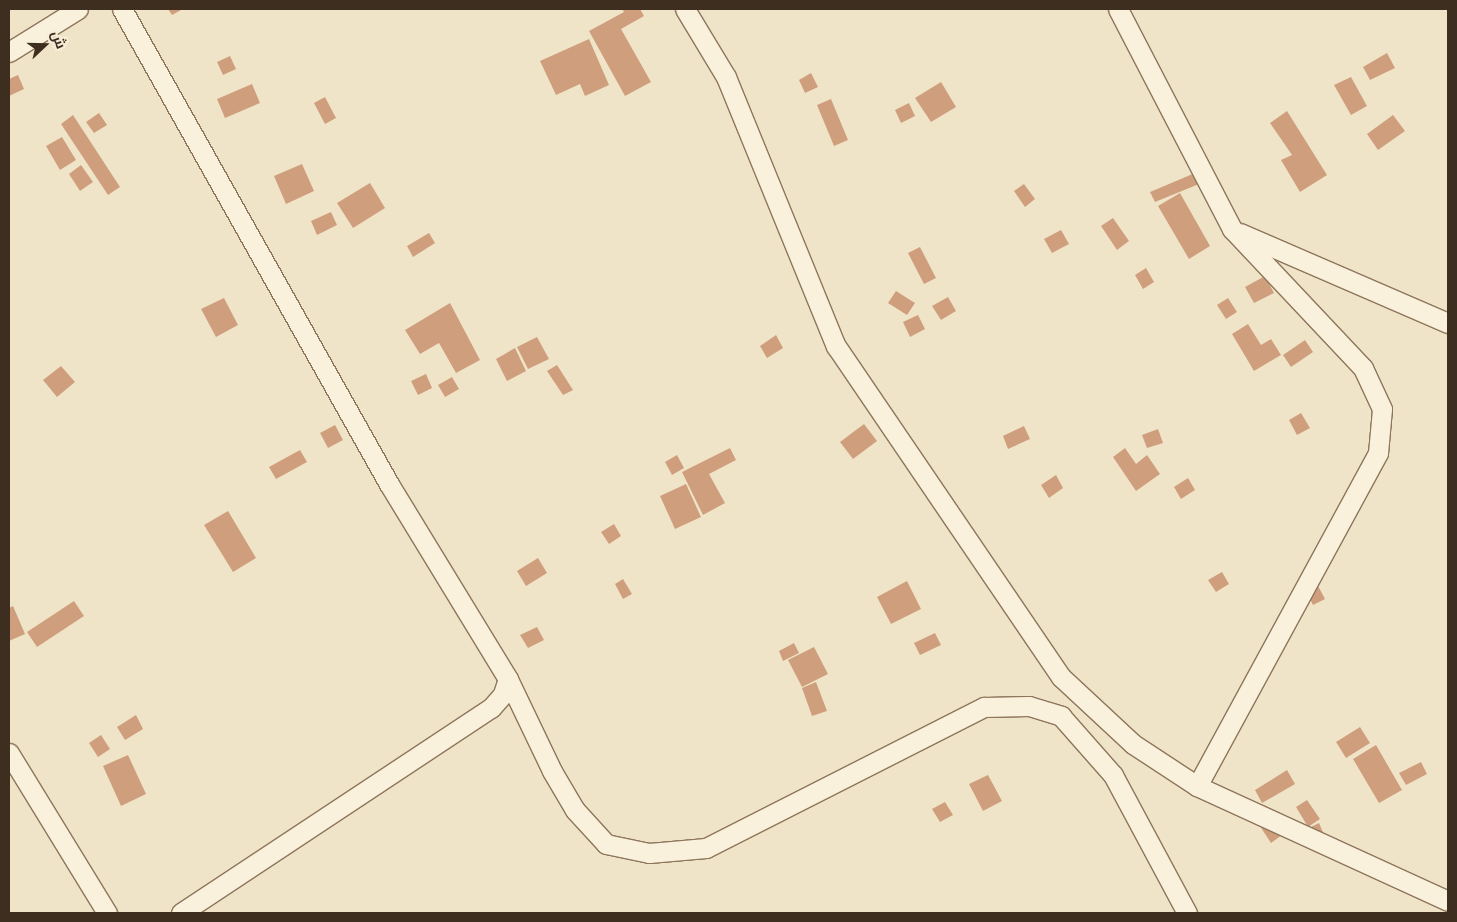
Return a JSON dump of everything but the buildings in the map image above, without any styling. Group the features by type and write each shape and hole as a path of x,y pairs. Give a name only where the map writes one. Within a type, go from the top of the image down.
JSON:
{"street":[{"path":"9,52 78,9"},
{"path":"122,9 389,484 508,679 552,771 575,810 606,844 649,853 706,848 984,707 1029,706 1061,716 1113,775 1187,913"},
{"path":"685,9 726,77 836,346 1061,677 1133,744 1197,786 1448,901"},
{"path":"1118,9 1232,229 1363,368 1382,410 1378,453 1197,786"},
{"path":"1232,229 1448,323"},
{"path":"181,913 491,708 503,694 508,679"},
{"path":"9,753 107,913"}]}
